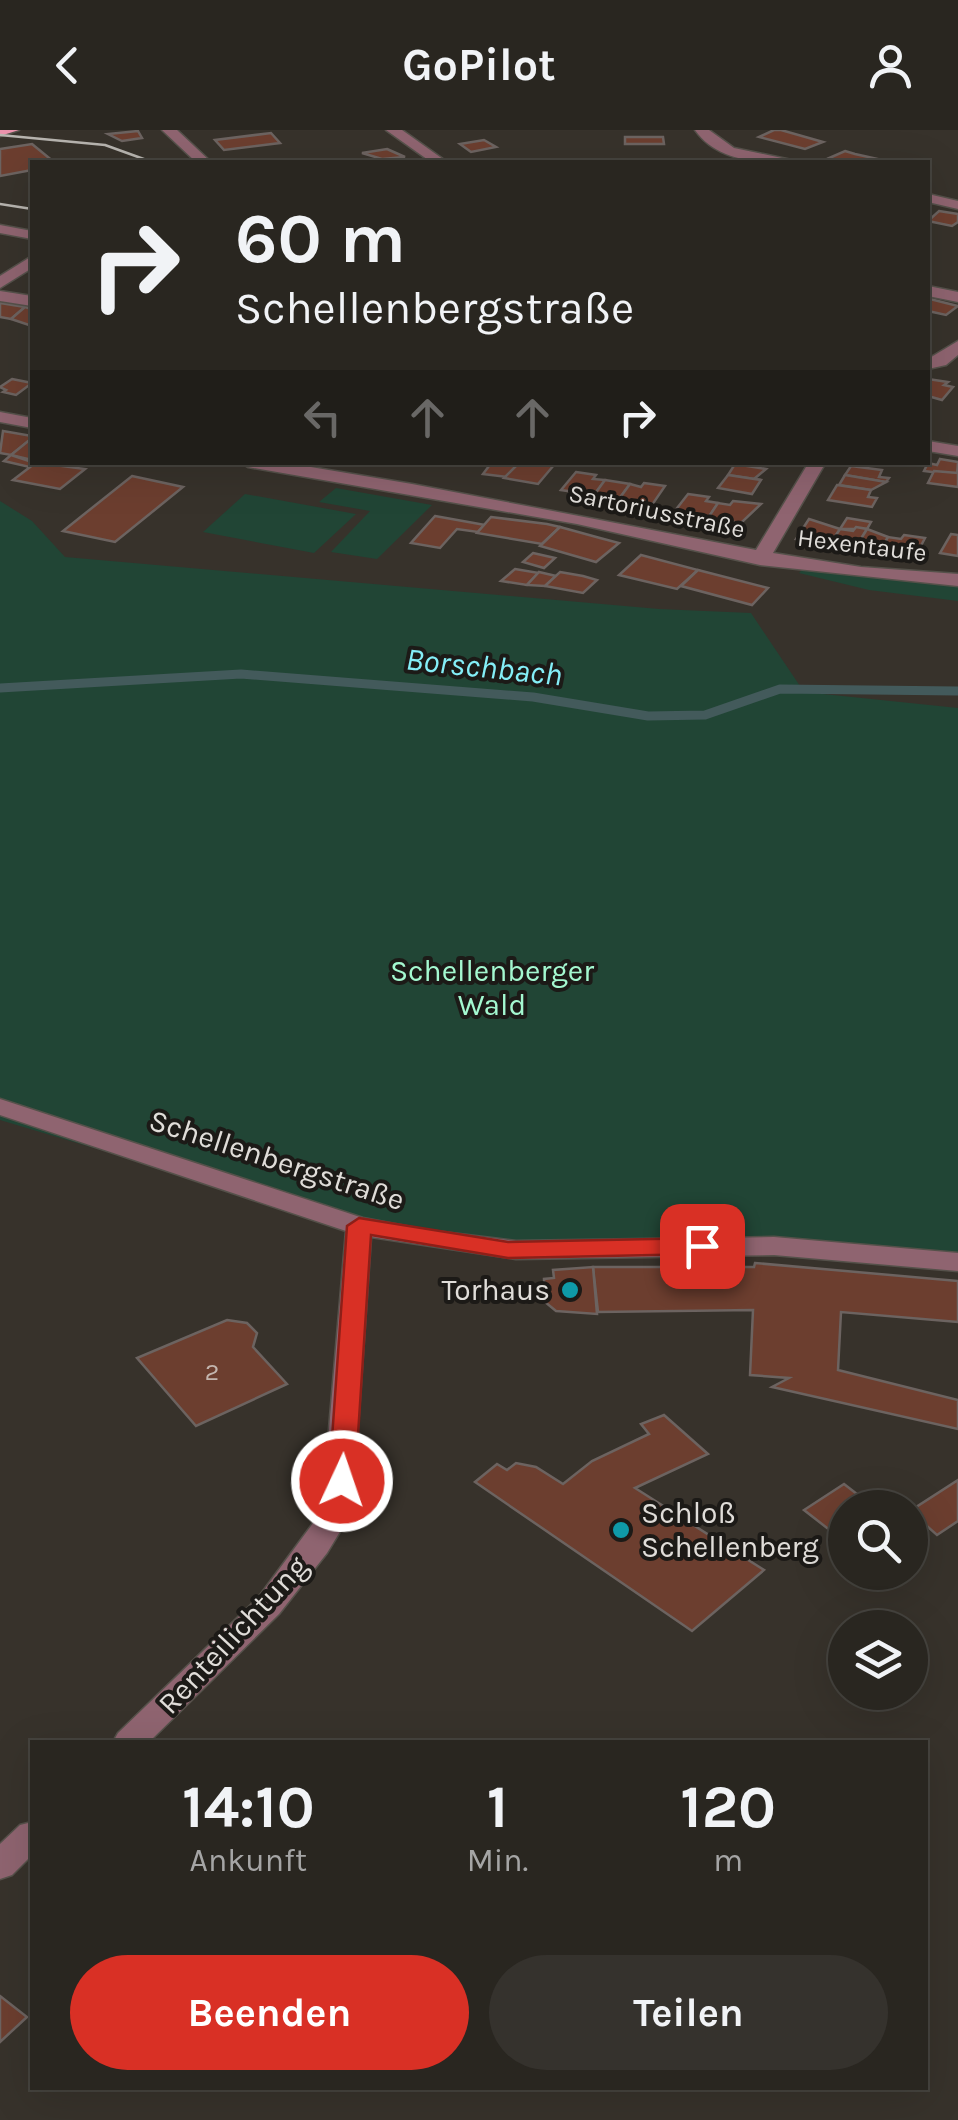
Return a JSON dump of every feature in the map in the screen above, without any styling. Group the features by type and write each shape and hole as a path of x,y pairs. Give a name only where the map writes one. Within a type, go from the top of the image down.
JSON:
{"main road":[{"path":"0,132 12,130"}],"street":[{"path":"169,130 202,160"},
{"path":"394,130 437,160"},
{"path":"702,130 726,157 767,160"},
{"path":"930,198 958,205"},
{"path":"0,229 30,234"},
{"path":"0,283 30,261"},
{"path":"930,290 958,297"},
{"path":"0,296 30,301"},
{"path":"930,364 940,362 958,346"},
{"path":"0,417 30,423"},
{"path":"930,446 958,451"},
{"name":"Sartoriusstraße","path":"265,465 579,519 760,559"},
{"path":"760,559 816,465"},
{"name":"Hexentaufe","path":"760,559 914,579 958,580"},
{"name":"Schellenbergstraße","path":"0,1106 359,1226 508,1250 774,1246 958,1262"},
{"name":"Renteilichtung","path":"131,1740 222,1654 273,1598 320,1541 336,1512 359,1226"},
{"path":"0,1866 30,1836"}],"green space":[{"path":"336,488 432,505 377,559 331,552 370,511 319,502"},
{"path":"245,494 356,514 314,553 203,532"},
{"name":"Schellenberger Wald","path":"0,501 32,521 65,557 659,609 751,613 804,692 958,708 958,1260 520,1248 336,1220 0,1120"},
{"path":"805,567 958,584 958,601 869,590 799,573"}],"building":[{"path":"774,130 823,142 805,149 759,137"},
{"path":"138,131 142,138 122,141 108,134"},
{"path":"271,133 280,143 224,150 215,140"},
{"path":"625,137 663,137 664,144 625,144"},
{"path":"484,140 496,147 471,152 460,144"},
{"path":"32,144 52,160 30,160 30,170 0,176 0,149"},
{"path":"387,149 405,157 382,159 362,153"},
{"path":"845,151 882,160 848,160 827,159"},
{"path":"939,211 958,214 958,222 952,226 930,219"},
{"path":"930,299 958,306 946,315 930,311"},
{"path":"0,303 25,307 11,319 0,317"},
{"path":"25,307 30,308 30,325 11,319"},
{"path":"12,379 30,383 16,395 3,392 6,390 0,387"},
{"path":"930,379 948,382 944,385 953,387 942,400 930,397"},
{"path":"3,431 30,436 11,455 0,453"},
{"path":"30,440 30,460 11,455"},
{"path":"11,455 30,461 30,465 85,469 60,489 13,480 30,467 4,461"},
{"path":"940,459 958,462 957,475 924,471 930,463 937,465"},
{"path":"490,465 517,465 507,477 483,474"},
{"path":"517,465 554,465 538,484 504,478"},
{"path":"734,465 766,469 754,479 728,475"},
{"path":"851,466 882,470 879,477 889,478 886,482 845,475"},
{"path":"934,471 958,473 958,487 928,483"},
{"path":"576,472 605,480 594,495 561,490"},
{"path":"728,475 761,480 752,494 718,488"},
{"path":"845,475 886,482 871,490 839,485"},
{"path":"132,476 183,487 115,542 63,531"},
{"path":"605,480 630,484 619,499 594,495"},
{"path":"644,483 665,486 652,505 619,499 630,484 641,487"},
{"path":"837,485 871,490 868,497 877,498 872,507 828,500"},
{"path":"688,494 709,497 706,501 718,503 708,518 674,512"},
{"path":"733,501 761,504 741,523 708,518 718,503 730,505"},
{"path":"435,516 485,525 478,532 457,529 440,548 411,543"},
{"path":"491,517 560,527 542,544 477,533"},
{"path":"847,518 871,522 867,529 840,529"},
{"path":"809,519 840,529 830,544 796,539"},
{"path":"560,527 619,543 596,562 540,546"},
{"path":"856,527 867,529 856,547 831,543 840,529 853,531"},
{"path":"867,529 888,537 880,551 856,547"},
{"path":"951,534 958,535 958,556 940,553"},
{"path":"904,535 925,538 914,559 878,554 888,537 901,539"},
{"path":"533,553 555,558 544,568 523,562"},
{"path":"641,555 698,570 677,589 619,575"},
{"path":"515,569 539,573 527,585 501,581"},
{"path":"698,570 768,588 752,605 681,586"},
{"path":"539,572 556,576 545,586 527,585"},
{"path":"560,572 597,580 583,593 545,586"},
{"path":"755,1263 958,1281 958,1322 841,1312 838,1370 958,1400 958,1429 772,1387 789,1378 750,1375 753,1310 598,1312 593,1267 754,1267"},
{"name":"Torhaus","path":"593,1267 597,1314 556,1311 545,1302 544,1279 554,1278 553,1270"},
{"path":"227,1320 247,1323 257,1333 253,1347 287,1384 196,1426 137,1358"},
{"name":"Schloß Schellenberg","path":"664,1415 708,1454 635,1488 764,1570 692,1631 475,1482 497,1464 507,1470 516,1463 536,1467 563,1484 592,1461 649,1434 641,1424"},
{"path":"958,1480 958,1521 937,1535 928,1527 928,1499"},
{"path":"828,1494 828,1529 804,1510"},
{"path":"0,1996 27,2017 0,2042"}],"waterway":[{"name":"Borschbach","path":"0,688 241,674 533,697 648,716 705,715 780,689 958,691"}],"tram line":[{"path":"0,135 105,145 146,160"},
{"path":"0,204 30,209"}],"place":[{"name":"Torhaus","path":"570,1290"},
{"name":"Schloß Schellenberg","path":"621,1530"}],"route":[{"path":"342,1481 359,1226 508,1250 702,1246"}]}
